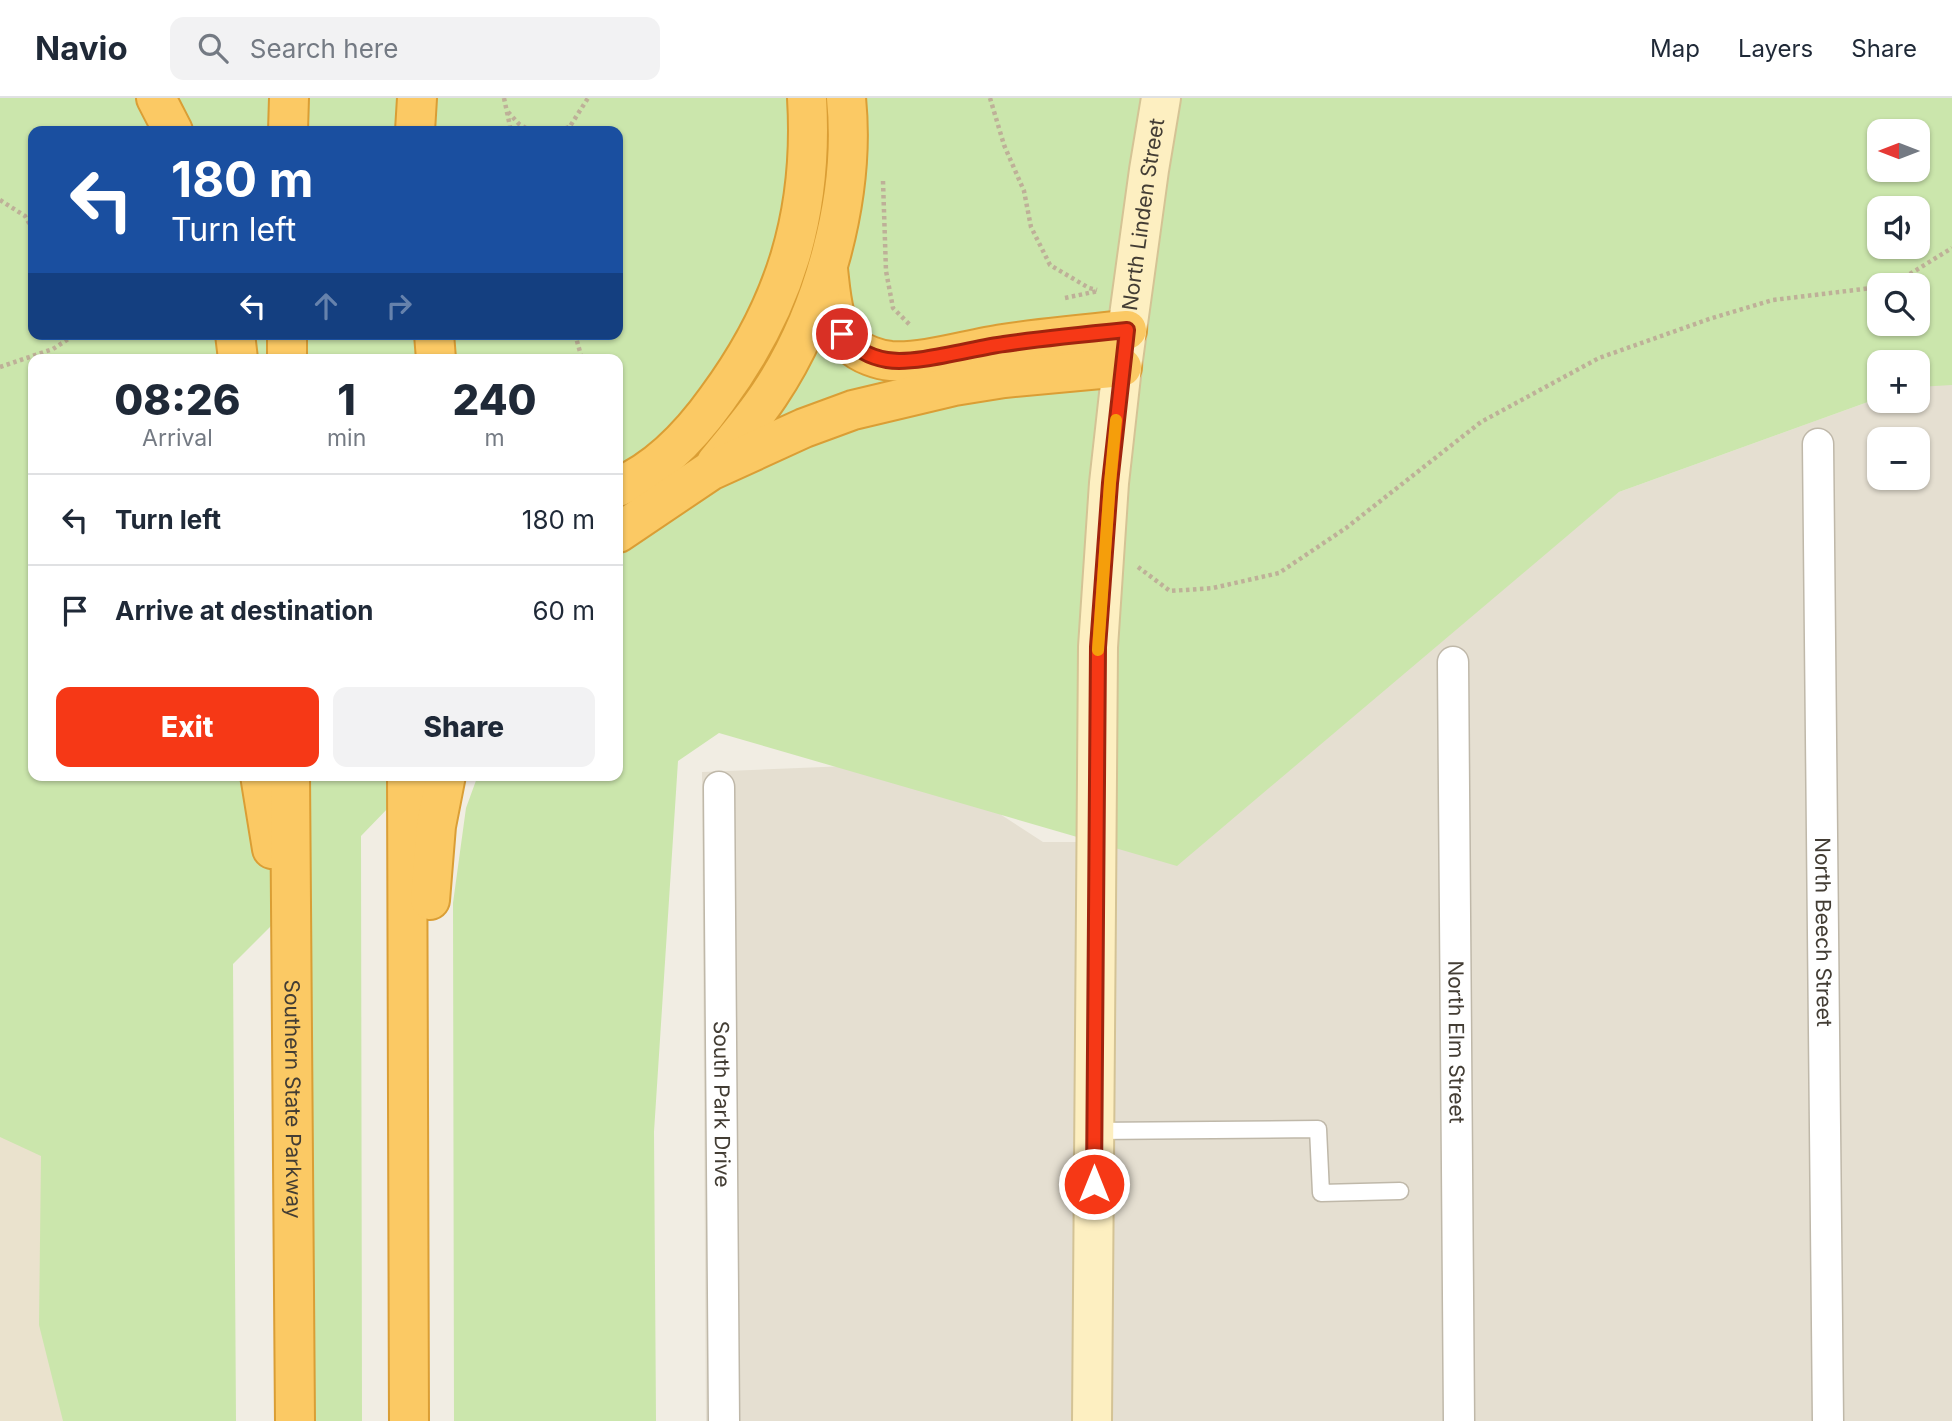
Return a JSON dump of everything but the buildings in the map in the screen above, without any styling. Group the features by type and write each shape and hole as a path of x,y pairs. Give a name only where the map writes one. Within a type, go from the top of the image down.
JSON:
{"highway":[{"path":"156,98 170,126"},
{"path":"288,126 289,98"},
{"path":"415,126 417,98"},
{"path":"433,98 434,126"},
{"path":"623,485 634,480 682,441 707,413 749,353 767,321 787,269 802,205 808,123 807,98"},
{"path":"710,471 770,393 808,319 828,269 843,190 846,98"},
{"path":"828,269 831,301 842,334 853,347 889,361 905,361 1003,344 1127,330"},
{"path":"623,530 710,471 804,428 902,397 1004,378 1122,367"},
{"path":"261,781 292,979"},
{"name":"Southern State Parkway","path":"290,781 295,1421"},
{"path":"407,781 409,1421"},
{"path":"408,1356 430,1076 429,911 436,826 445,781"}],"street":[{"name":"North Linden Street","path":"1092,1421 1098,647 1122,367 1161,98"},
{"name":"North Beech Street","path":"1818,444 1828,1421"},
{"name":"North Elm Street","path":"1454,662 1459,1421"},
{"name":"South Park Drive","path":"719,788 724,1421"}],"lane":[{"path":"1094,1131 1318,1129 1321,1193 1400,1191"}],"path":[{"path":"504,98 510,126"},
{"path":"571,126 588,98"},
{"path":"990,98 1004,145 1024,191 1031,227 1050,265 1089,288 1101,291 1062,299"},
{"path":"506,110 522,126"},
{"path":"883,175 886,271 893,308 908,325 918,327"},
{"path":"0,200 25,216 28,221"},
{"path":"1911,273 1952,248"},
{"path":"1133,564 1170,591 1213,588 1279,573 1346,528 1481,422 1600,358 1712,318 1773,300 1867,289"},
{"path":"38,354 70,340"},
{"path":"0,367 28,357"}],"shaded area":[{"path":"1952,372 1952,1421 706,1421 702,772 921,763 1043,842 1174,842 1619,492 1867,402 1867,413 1930,413 1930,380"},
{"path":"0,1120 59,1129 68,1421 0,1421"}],"green space":[{"path":"0,98 1952,98 1952,385 1930,386 1930,350 1867,350 1867,402 1619,492 1177,866 719,733 678,761 654,1132 656,1421 454,1421 453,903 466,808 476,781 623,781 623,354 28,354 28,781 414,781 361,836 362,1421 314,1421 308,889 233,964 236,1421 63,1421 39,1325 41,1156 0,1137"}],"slow traffic":[{"path":"1098,650 1116,420"}],"route":[{"path":"842,334 853,347 871,356 889,361 905,361 1053,337 1127,330 1110,483 1098,647 1094,1184"}]}
